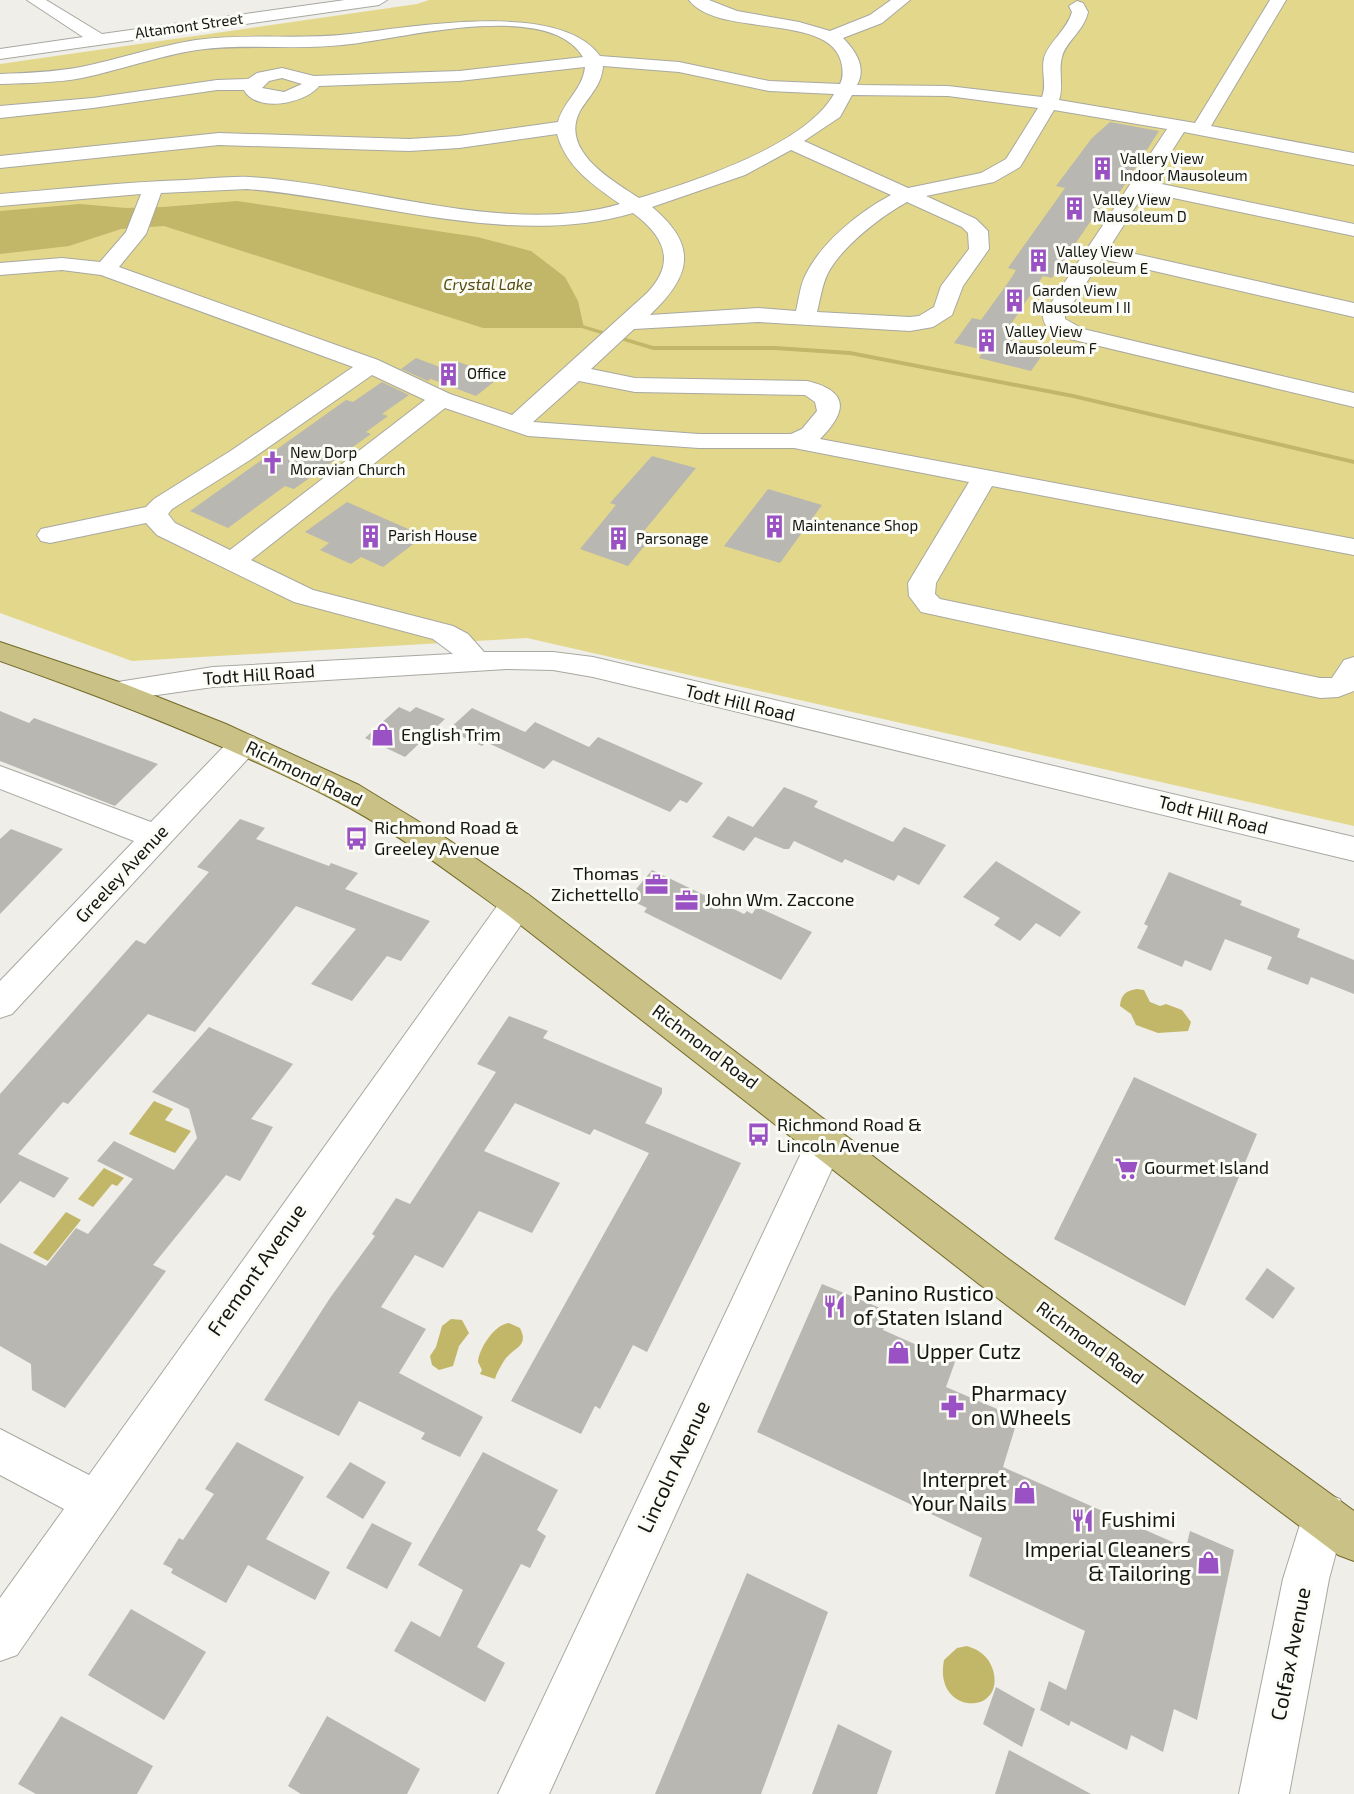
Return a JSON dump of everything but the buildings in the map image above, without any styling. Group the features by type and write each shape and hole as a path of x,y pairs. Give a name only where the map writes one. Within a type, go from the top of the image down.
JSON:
{"main road":[{"name":"Richmond Road","path":"0,651 115,691 244,744 348,793 438,848 517,904 993,1271 1339,1527"}],"street":[{"path":"35,0 98,39"},
{"path":"284,0 302,10"},
{"name":"Altamont Street","path":"0,54 379,0"},
{"path":"0,200 151,195 239,183 273,184 488,219 581,218 638,206 738,171 790,142 833,113 852,78 851,61 844,46 831,37 805,29 738,17 714,10 697,0"},
{"path":"831,37 876,19 902,0"},
{"path":"1278,0 1190,127 1140,185 1054,315 1054,322 1059,327 1078,334 1354,400"},
{"path":"805,317 816,275 836,247 883,207 907,194 987,178 1003,171 1013,163 1049,104 1054,89 1053,57 1077,24 1080,12 1078,2"},
{"path":"0,79 70,74 153,53 196,45 244,41 341,40 398,29 466,6 527,5 563,26 583,42 593,61 592,80 569,114 565,127 582,167 638,206 667,236 675,257 670,280 604,346 516,425"},
{"path":"0,112 217,85 252,84 264,77 282,73 301,75 311,81 459,76 593,61 679,67 769,86 965,92 1352,153"},
{"path":"93,69 115,82 130,97"},
{"path":"252,84 251,88 257,94 288,97 304,92 311,85 311,81"},
{"path":"253,126 270,97"},
{"path":"0,162 253,126 409,145 459,142 565,127"},
{"path":"625,326 758,315 910,324 925,322 944,310 952,286 979,249 978,231 969,223 790,142"},
{"path":"1140,185 1354,230"},
{"path":"105,269 140,228 151,195"},
{"path":"1095,251 1354,310"},
{"path":"0,269 62,264 105,269 370,365 442,399 528,429 630,437 794,441 1354,547"},
{"path":"50,535 156,513 163,504 232,461 370,365"},
{"path":"574,373 635,385 807,388 819,392 827,400 829,411 824,422 811,434 794,441"},
{"path":"232,561 442,399"},
{"path":"984,478 922,583 920,593 923,600 931,606 1320,688 1342,687 1349,682 1354,667"},
{"path":"156,513 158,521 166,529 304,596 443,632 458,641 477,662"},
{"name":"Todt Hill Road","path":"115,691 213,677 477,662 553,661 593,668 1354,849"},
{"name":"Greeley Avenue","path":"0,1004 244,744"},
{"path":"0,777 157,837"},
{"name":"Fremont Avenue","path":"0,1638 517,904"},
{"name":"Lincoln Avenue","path":"523,1794 826,1140"},
{"path":"0,1451 95,1502"},
{"name":"Colfax Avenue","path":"1264,1794 1306,1579 1339,1527"}],"shaded area":[{"path":"429,0 1354,0 1354,826 527,638 132,661 0,613 0,64 417,4"}],"water":[{"name":"Crystal Lake","path":"237,201 477,237 531,251 565,277 578,301 584,328 483,328 164,226 121,229 69,246 0,254 0,211 80,204 126,208"},
{"path":"1137,989 1144,990 1150,1002 1160,1006 1166,1004 1182,1010 1191,1022 1188,1031 1158,1033 1136,1025 1131,1014 1120,1006 1125,994"},
{"path":"154,1101 173,1109 165,1120 191,1131 175,1153 129,1134"},
{"path":"104,1168 124,1178 117,1186 112,1184 93,1207 78,1199"},
{"path":"66,1212 81,1220 48,1261 33,1253"},
{"path":"451,1319 462,1320 469,1333 459,1346 453,1366 439,1370 432,1365 430,1356 436,1347 442,1326"},
{"path":"509,1323 520,1328 522,1343 506,1358 495,1379 480,1374 482,1370 478,1362 479,1356 485,1344 493,1332"},
{"path":"967,1646 983,1655 993,1670 994,1685 989,1696 980,1702 969,1703 958,1700 949,1692 943,1678 944,1660 957,1648"}],"waterway":[{"path":"574,324 653,348 775,348 850,353 1073,396 1354,462"}],"place":[{"name":"Vallery View Indoor Mausoleum","path":"1102,168"},
{"name":"Valley View Mausoleum D","path":"1075,209"},
{"name":"Valley View Mausoleum E","path":"1038,261"},
{"name":"Garden View Mausoleum I II","path":"1014,300"},
{"name":"Valley View Mausoleum F","path":"987,341"},
{"name":"Office","path":"449,374"},
{"name":"New Dorp Moravian Church","path":"272,462"},
{"name":"Maintenance Shop","path":"774,526"},
{"name":"Parish House","path":"370,536"},
{"name":"Parsonage","path":"618,539"},
{"name":"English Trim","path":"383,735"},
{"name":"Richmond Road & Greeley Avenue","path":"356,838"},
{"name":"Thomas Zichettello","path":"657,884"},
{"name":"John Wm. Zaccone","path":"687,900"},
{"name":"Richmond Road & Lincoln Avenue","path":"759,1135"},
{"name":"Gourmet Island","path":"1126,1168"},
{"name":"Panino Rustico of Staten Island","path":"835,1306"},
{"name":"Upper Cutz","path":"898,1352"},
{"name":"Pharmacy on Wheels","path":"953,1406"},
{"name":"Interpret Your Nails","path":"1025,1492"},
{"name":"Fushimi","path":"1083,1520"},
{"name":"Imperial Cleaners & Tailoring","path":"1209,1562"}]}
